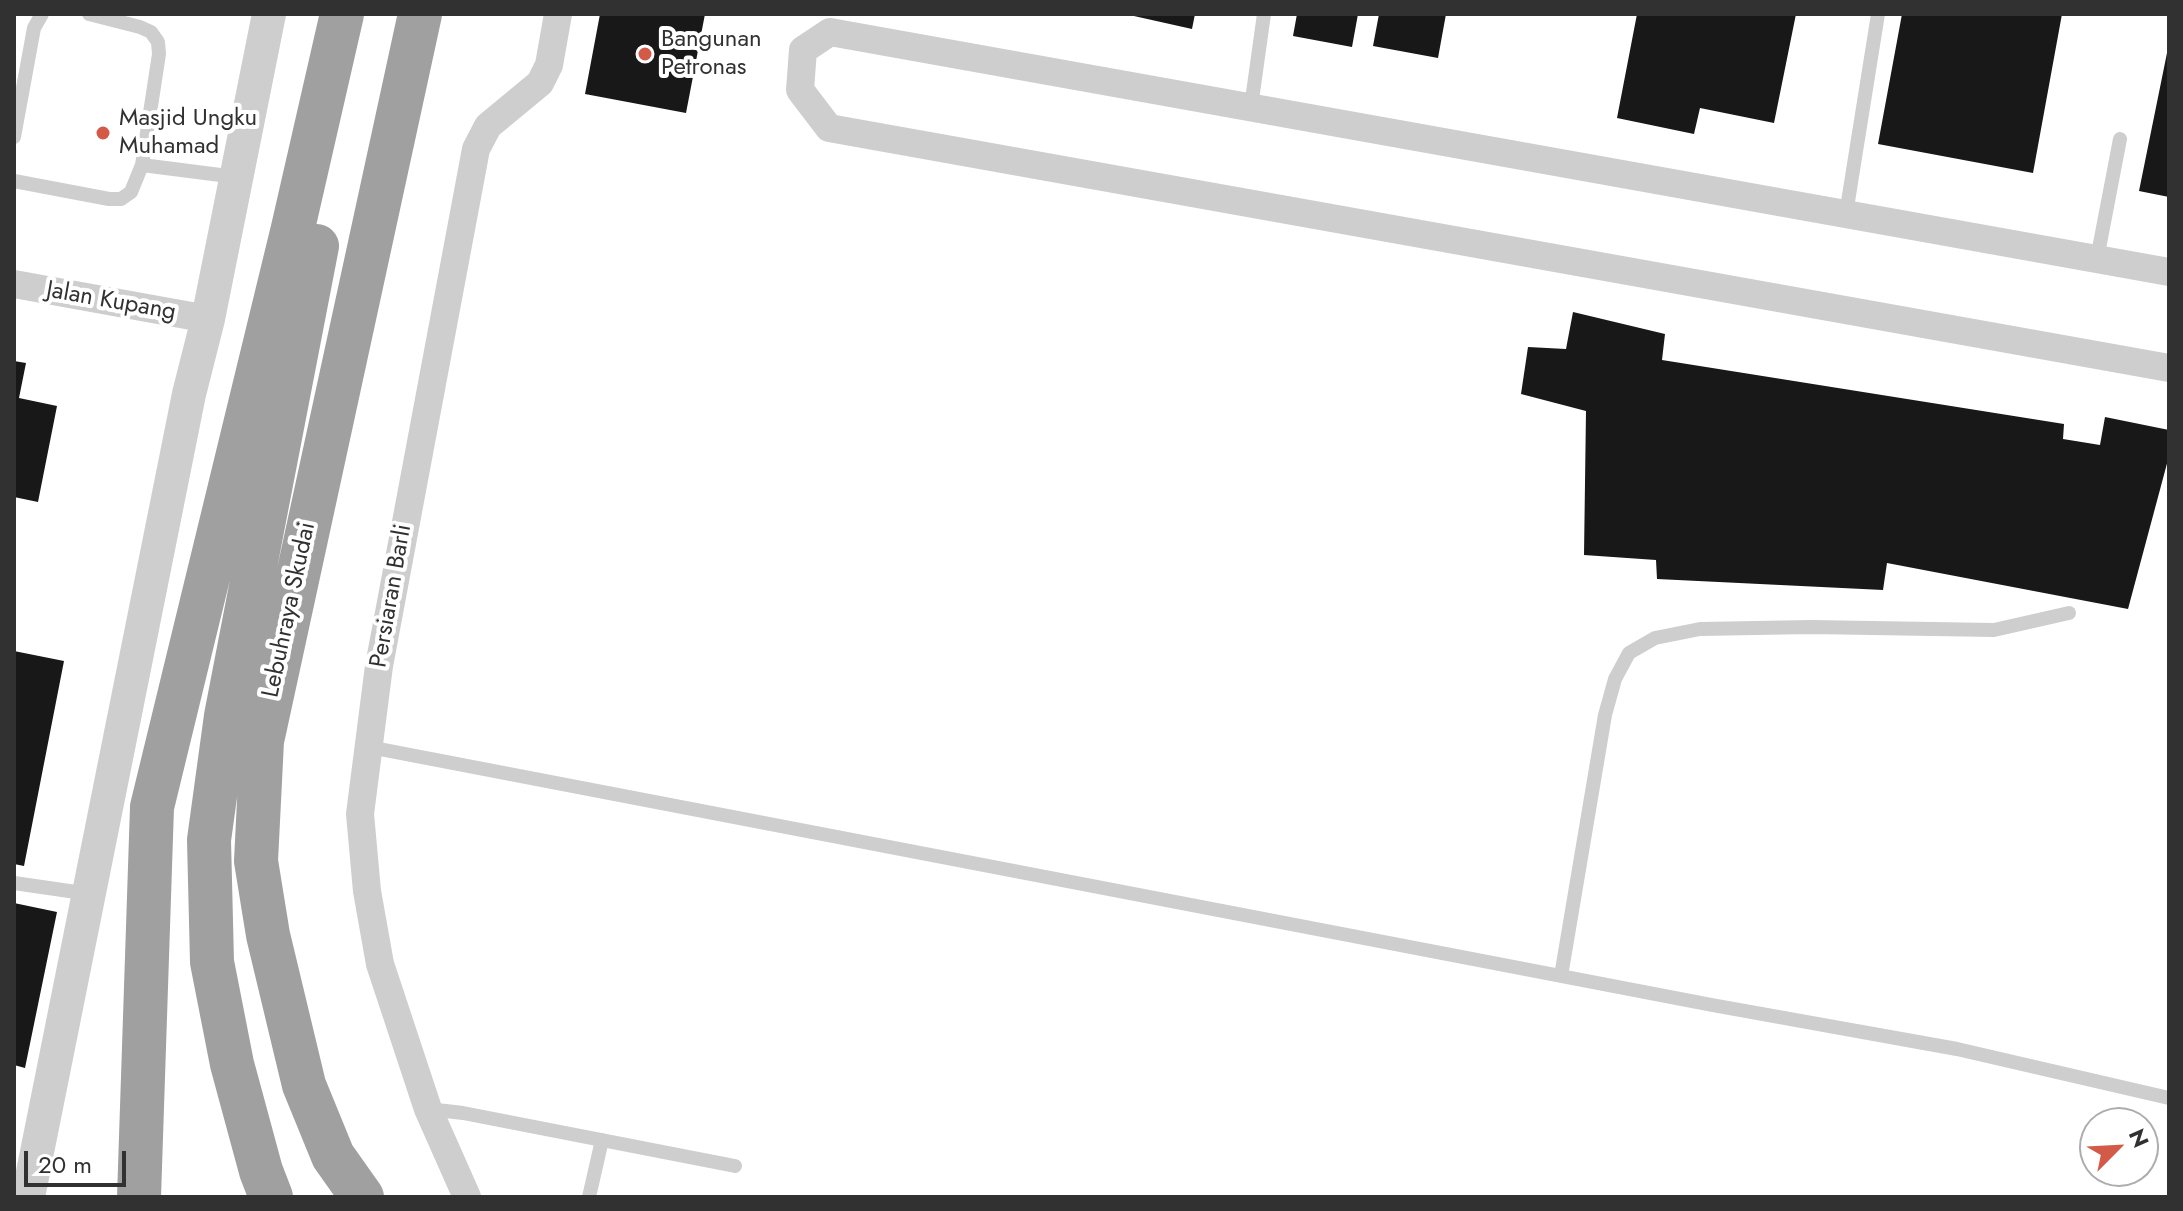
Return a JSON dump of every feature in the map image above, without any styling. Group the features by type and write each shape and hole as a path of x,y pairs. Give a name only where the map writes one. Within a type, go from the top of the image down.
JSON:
{"highway":[{"path":"139,1197 152,807 342,14"},
{"name":"Lebuhraya Skudai","path":"362,1197 333,1156 304,1085 282,1001 256,861 261,756 420,14"},
{"path":"270,1188 232,1064 212,962 209,840 226,716 327,195 322,105"}],"street":[{"path":"28,1197 25,1156 90,894 189,394 208,319 269,14"},
{"name":"Persiaran Barli","path":"467,1197 428,1109 380,964 367,891 360,814 379,666 476,149 488,126 540,83 549,65 558,14"},
{"path":"2169,272 830,32 803,50 800,90 829,128 2169,368"},
{"name":"Jalan Kupang","path":"14,284 208,319"}],"lane":[{"path":"14,137 34,28 42,14"},
{"path":"14,181 63,192 121,199 131,192 142,165 159,54 158,42 151,32 140,27 89,14"},
{"path":"1251,107 1264,14"},
{"path":"1846,214 1878,14"},
{"path":"2097,259 2120,139"},
{"path":"142,165 236,177"},
{"path":"1561,976 1605,715 1615,679 1629,653 1655,638 1700,629 1994,630 2069,613"},
{"path":"369,747 1957,1049 2169,1098"},
{"path":"14,883 90,894"},
{"path":"428,1109 463,1113 735,1166"},
{"path":"589,1197 602,1140"}],"building":[{"name":"Bangunan Petronas","path":"600,14 705,14 686,113 585,94"},
{"path":"1125,14 1195,14 1192,29"},
{"path":"1297,14 1358,14 1352,47 1293,36"},
{"path":"1379,14 1446,14 1438,58 1373,46"},
{"path":"1637,14 1796,14 1774,123 1700,108 1694,134 1617,118"},
{"path":"1902,14 2062,14 2033,173 1878,144"},
{"path":"2169,48 2169,197 2139,191"},
{"path":"1573,312 1665,334 1662,360 2064,424 2063,439 2100,445 2105,417 2169,430 2169,456 2128,609 1887,563 1883,590 1657,579 1656,560 1584,555 1586,411 1521,394 1528,347 1566,349"},
{"path":"14,361 26,363 19,398 57,406 38,502 14,497"},
{"path":"14,651 64,661 24,866 14,864"},
{"path":"14,903 57,912 25,1068 14,1065"}],"place":[{"name":"Bangunan Petronas","path":"645,54"},
{"name":"Masjid Ungku Muhamad","path":"103,133"}]}
